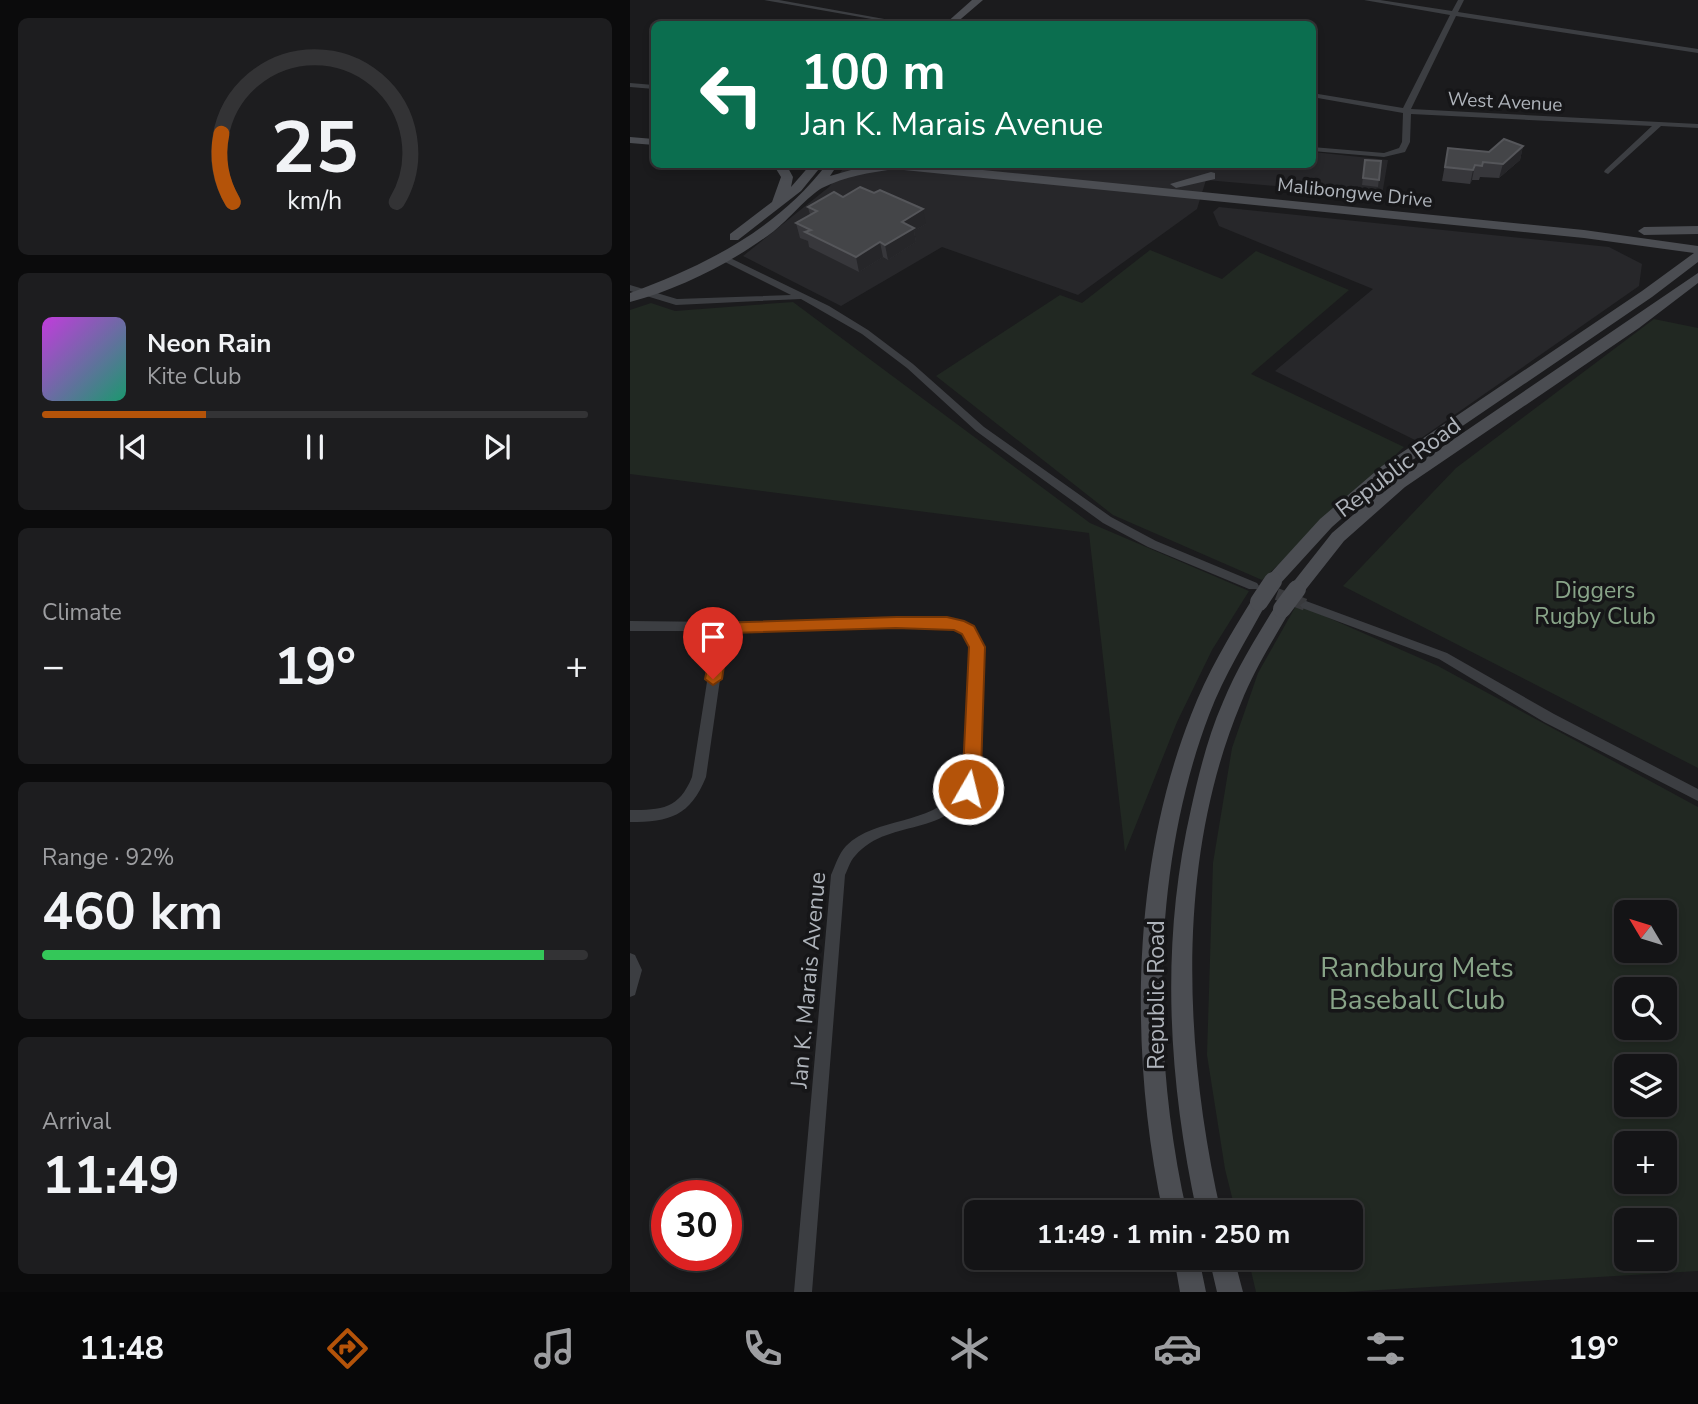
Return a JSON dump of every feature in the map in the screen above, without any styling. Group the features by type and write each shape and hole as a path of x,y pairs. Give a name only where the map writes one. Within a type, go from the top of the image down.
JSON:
{"main road":[{"path":"955,21 981,4"},
{"path":"968,21 981,4"},
{"path":"630,130 651,132"},
{"path":"630,140 651,142"},
{"path":"769,211 788,183 787,174 782,168"},
{"path":"633,291 704,255 769,211 797,188 814,168"},
{"path":"814,189 830,168"},
{"path":"633,291 722,257 773,224 814,189 841,174 872,168"},
{"name":"Malibongwe Drive","path":"918,168 1507,226 1698,239"},
{"name":"Malibongwe Drive","path":"1014,168 1175,184 1221,182 1643,236 1698,250"},
{"path":"1175,184 1221,182"},
{"path":"1643,236 1698,230"},
{"path":"1643,236 1659,251 1668,265 1664,276 1647,294"},
{"name":"Republic Road","path":"1173,1200 1161,1140 1153,1041 1151,972 1163,845 1175,790 1207,698 1256,594 1273,581 1326,523 1387,470 1647,294 1698,256"},
{"name":"Republic Road","path":"1206,1200 1189,1107 1184,1037 1183,943 1189,868 1205,790 1227,715 1244,676 1282,609 1338,537 1400,483 1645,317 1698,277"},
{"path":"1188,1270 1193,1292"},
{"path":"1224,1270 1230,1292"}],"street":[{"path":"767,0 891,21"},
{"path":"1367,0 1698,51"},
{"path":"1316,149 1392,155 1402,150 1406,142 1407,111 1461,0"},
{"path":"630,85 651,87"},
{"name":"West Avenue","path":"1316,96 1407,111 1698,126"},
{"path":"1608,172 1659,124"},
{"path":"722,257 847,320 886,347 980,429 1096,513 1256,594"},
{"path":"633,291 688,303 803,296"},
{"path":"1306,605 1443,656 1549,718 1698,795"},
{"name":"Jan K. Marais Avenue","path":"630,626 722,628 947,622 968,630 977,647 972,771 968,789 958,802 943,812 861,840 845,855 838,874 803,1292"},
{"path":"630,816 661,816 679,808 694,794 699,777 722,628"},
{"path":"630,960 635,970 630,990"}],"shaded area":[{"path":"1316,152 1388,160 1382,195 1206,180 1197,209 1078,295 942,247 841,306 743,256 829,187 844,168 1316,168"},
{"path":"1219,207 1609,247 1642,264 1639,286 1417,441 1275,371 1373,289 1219,226 1213,212"}],"green space":[{"path":"1150,250 1222,279 1256,251 1349,290 1251,374 1404,447 1262,580 1113,515 936,376 1060,295 1082,303"},
{"path":"793,302 1090,523 1249,591 1212,650 1177,722 1125,852 1089,533 630,474 630,310 651,303 675,311"},
{"name":"Diggers Rugby Club","path":"1654,319 1698,328 1698,768 1343,586 1456,468"},
{"name":"Randburg Mets Baseball Club","path":"1297,604 1438,666 1698,807 1698,1271 1346,1292 1256,1292 1251,1270 1363,1270 1363,1200 1233,1200 1225,1169 1207,1055 1213,863 1232,748 1258,673"}],"building":[{"path":"1504,139 1523,146 1503,164 1483,162 1482,166 1475,165 1473,170 1445,167 1448,148 1489,152"},
{"path":"1365,160 1381,161 1379,180 1363,178"},
{"path":"860,187 874,193 880,190 923,209 902,222 914,228 885,245 880,242 856,257 805,232 811,230 796,223 817,211 808,207 834,192 843,197"}],"tunnel":[{"path":"1260,588 1306,605"}],"route":[{"path":"713,679 722,628 896,622 947,622 958,625 968,630 977,647 972,771 968,789"}]}
